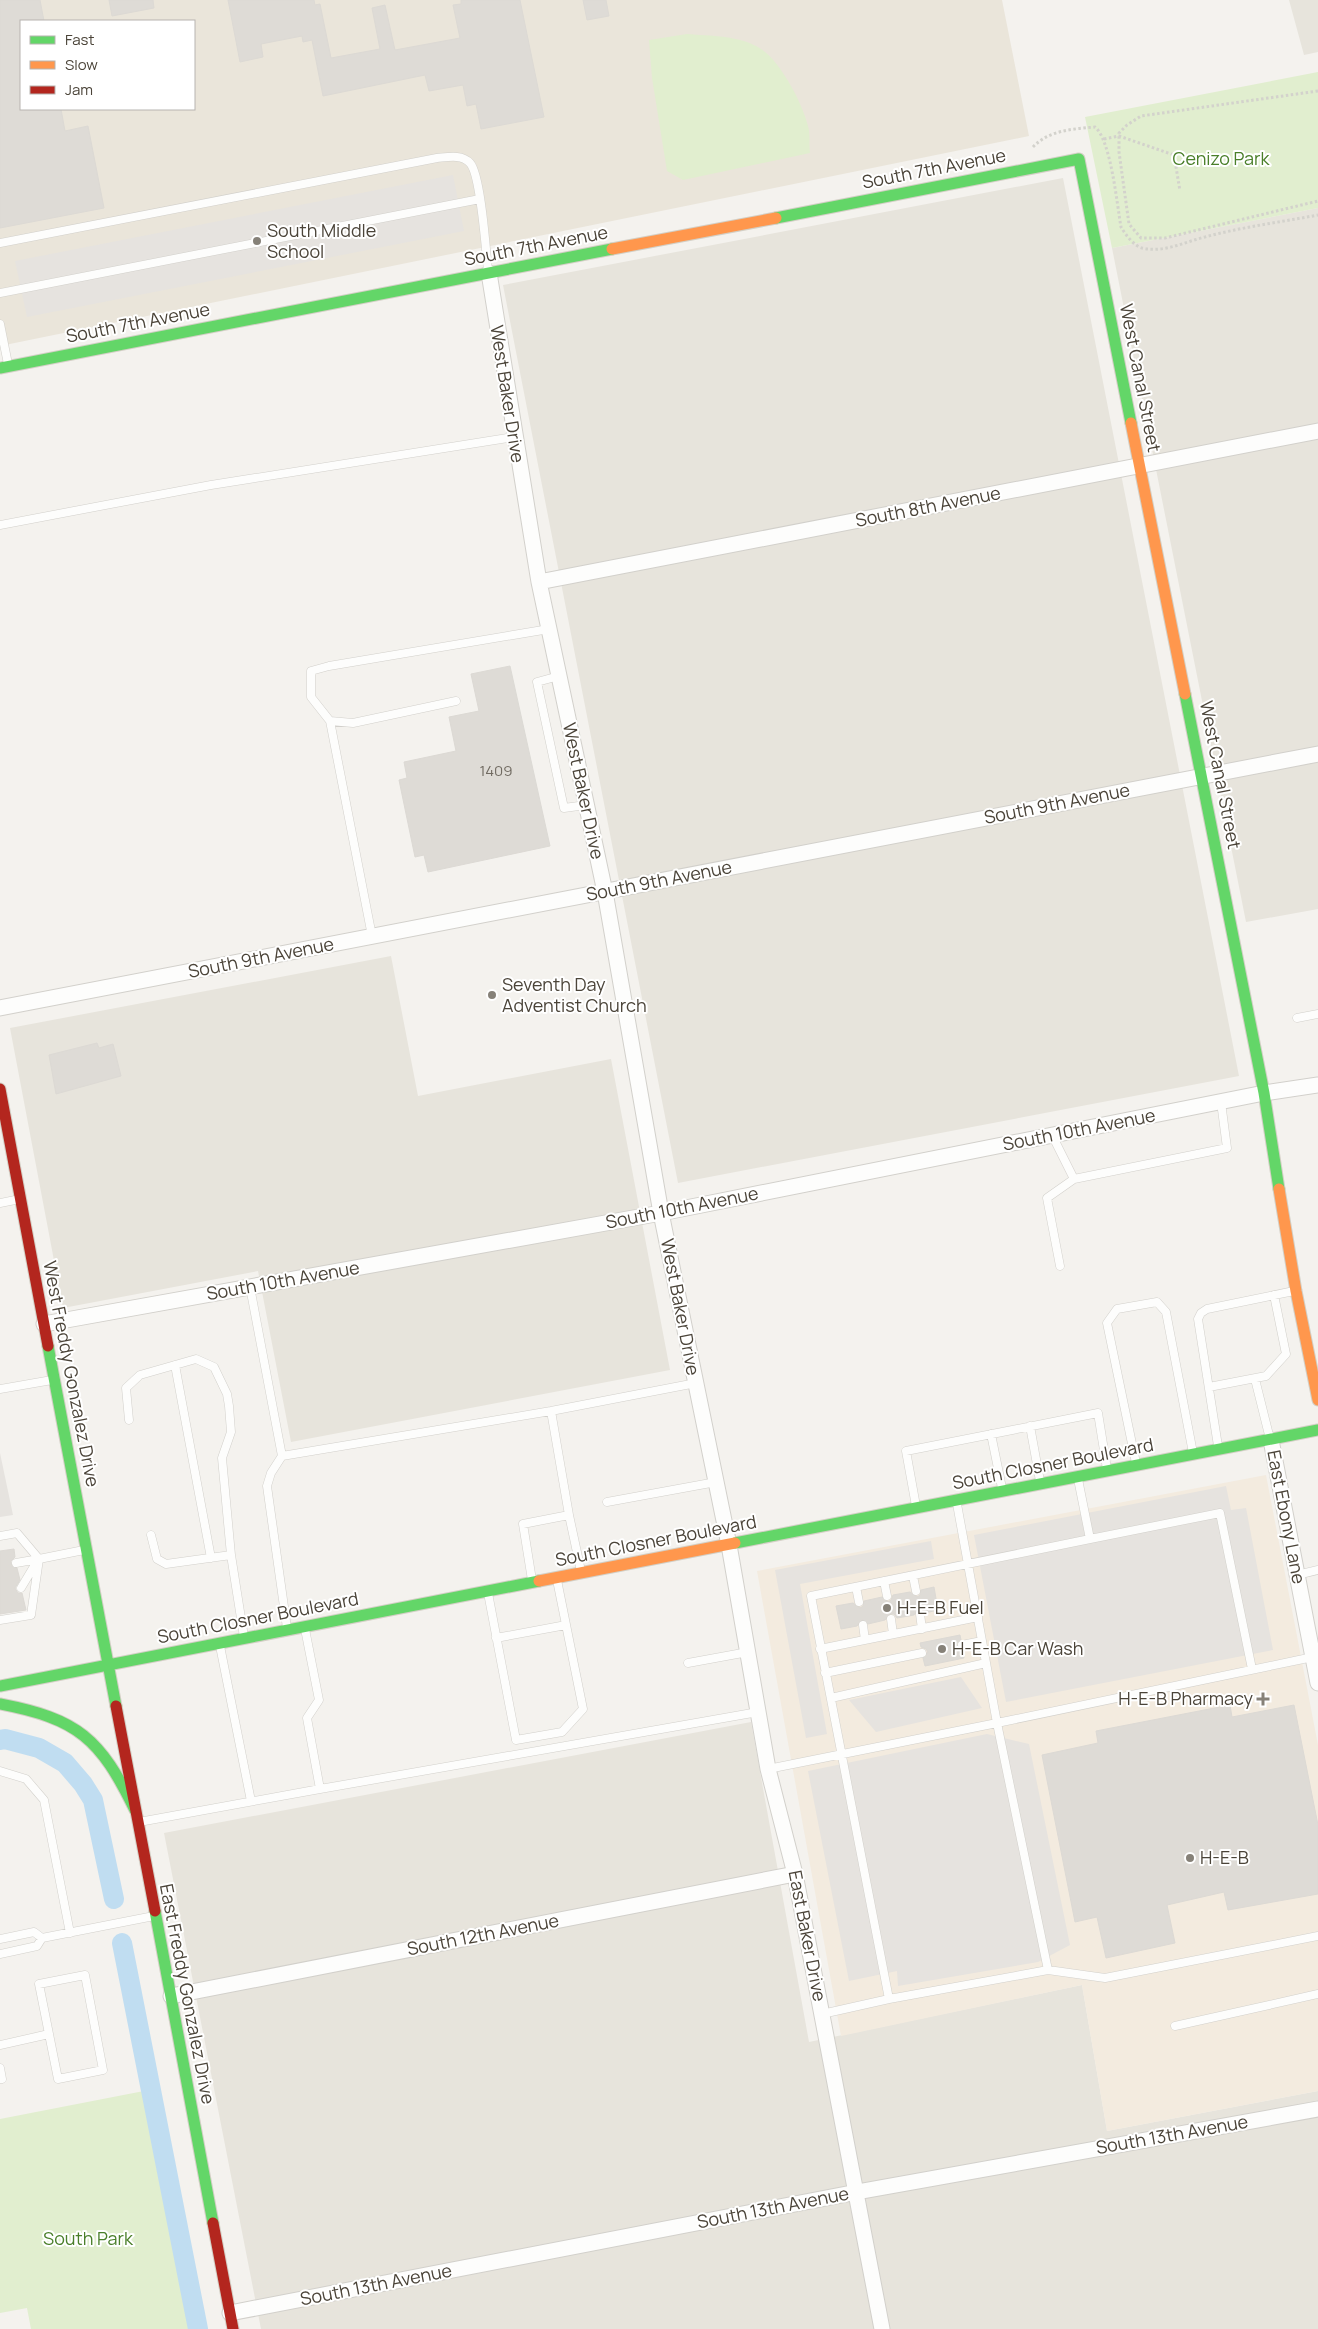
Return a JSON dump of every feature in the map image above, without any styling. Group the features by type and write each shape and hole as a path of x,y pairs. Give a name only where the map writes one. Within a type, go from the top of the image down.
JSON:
{"main road":[{"name":"South 7th Avenue","path":"4,367 1078,159"},
{"name":"West Canal Street","path":"1078,159 1264,1093 1296,1291 1297,1352 1318,1400"},
{"name":"West Freddy Gonzalez Drive","path":"0,1089 108,1665"},
{"name":"South Closner Boulevard","path":"0,1686 1318,1430"},
{"name":"East Freddy Gonzalez Drive","path":"108,1665 233,2329"},
{"path":"0,1704 63,1721 88,1739 117,1775 134,1810"}],"street":[{"name":"West Baker Drive","path":"489,273 514,437 539,582 604,892 661,1213 729,1544"},
{"name":"South 8th Avenue","path":"539,582 1318,431"},
{"name":"South 9th Avenue","path":"0,1008 1318,754"},
{"name":"South 10th Avenue","path":"44,1324 661,1213 1264,1093 1318,1085"},
{"name":"East Ebony Lane","path":"1270,1440 1297,1575 1313,1631 1313,1657 1318,1683"},
{"name":"East Baker Drive","path":"729,1544 768,1769 795,1874 882,2329"},
{"name":"South 12th Avenue","path":"171,1996 795,1874"},
{"name":"South 13th Avenue","path":"230,2313 857,2192 1318,2109"}],"lane":[{"path":"0,243 437,158 456,156 470,162 473,169 480,199 489,273"},
{"path":"0,293 480,199"},
{"path":"0,324 4,367"},
{"path":"0,526 210,485 514,437"},
{"path":"372,936 330,721 311,697 311,671 329,666 549,629"},
{"path":"559,676 536,682 564,808 586,805"},
{"path":"330,721 353,723 456,701"},
{"path":"1297,1018 1318,1014"},
{"path":"1060,1266 1047,1198 1074,1179 1227,1148 1221,1102"},
{"path":"1052,1135 1074,1179"},
{"path":"0,1203 21,1199"},
{"path":"250,1287 282,1456 271,1473 267,1486 287,1630"},
{"path":"1219,1450 1198,1319 1207,1309 1296,1291"},
{"path":"1209,1387 1266,1376 1297,1352 1274,1295"},
{"path":"1137,1466 1107,1323 1117,1309 1157,1302 1166,1312 1193,1455"},
{"path":"129,1420 126,1388 140,1375 196,1359 214,1367 227,1394 230,1432 222,1458 231,1555 244,1638"},
{"path":"176,1365 211,1558"},
{"path":"0,1389 54,1379"},
{"path":"1256,1379 1270,1440"},
{"path":"282,1456 551,1411 696,1383"},
{"path":"551,1411 581,1573"},
{"path":"917,1508 906,1451 1030,1426 1098,1413 1107,1471"},
{"path":"1030,1426 1041,1484"},
{"path":"992,1434 1003,1492"},
{"path":"1078,1477 1090,1539"},
{"path":"607,1502 716,1482"},
{"path":"956,1500 997,1723 1048,1970"},
{"path":"889,1999 810,1596 1220,1513 1252,1669"},
{"path":"533,1582 523,1524 569,1515"},
{"path":"0,1536 18,1533 39,1559 31,1615 0,1620"},
{"path":"151,1535 157,1559 166,1564 231,1555"},
{"path":"16,1562 86,1550"},
{"path":"21,1588 39,1559"},
{"path":"1297,1575 1318,1570"},
{"path":"913,1576 916,1591"},
{"path":"488,1591 516,1740 562,1732 583,1709 557,1578"},
{"path":"884,1581 887,1596"},
{"path":"856,1587 859,1602"},
{"path":"920,1614 922,1628"},
{"path":"820,1649 978,1617"},
{"path":"891,1619 893,1634"},
{"path":"496,1638 566,1624"},
{"path":"863,1625 865,1640"},
{"path":"304,1627 319,1700 307,1718 320,1789"},
{"path":"962,1645 982,1640"},
{"path":"220,1643 251,1801"},
{"path":"688,1663 748,1652"},
{"path":"825,1673 922,1653"},
{"path":"768,1769 1313,1657"},
{"path":"831,1698 986,1663"},
{"path":"137,1822 758,1712"},
{"path":"0,1771 26,1779 44,1800 70,1933"},
{"path":"0,1939 34,1932 42,1938 154,1916"},
{"path":"822,2014 889,1999 1048,1970 1105,1978 1318,1936"},
{"path":"0,1954 37,1946 42,1938"},
{"path":"85,1975 103,2070 58,2079 49,2034 39,1984 85,1975"},
{"path":"1175,2026 1318,1994"},
{"path":"0,2045 49,2034"},
{"path":"0,2068 2,2079 0,2079"}],"path":[{"path":"1318,91 1141,116 1119,133 1119,152 1128,224 1141,238 1165,238 1318,201"},
{"path":"1104,139 1120,136 1174,156 1180,190"}],"shaded area":[{"name":"South Middle School","path":"0,0 1002,0 1029,136 0,346"},
{"path":"1289,0 1318,0 1318,52 1304,55"},
{"path":"453,175 464,231 27,317 15,261"},
{"path":"1063,178 1239,1076 678,1183 503,285"},
{"path":"1318,208 1318,909 1246,922 1112,248"},
{"path":"391,956 418,1096 611,1059 670,1370 291,1442 258,1271 63,1308 10,1028"},
{"path":"0,1453 13,1515 0,1517"},
{"path":"1266,1475 1318,1745 1318,2091 1107,2131 1082,1985 841,2036 757,1571"},
{"path":"1226,1486 1231,1510 1246,1508 1273,1650 1006,1702 974,1535"},
{"path":"931,1541 934,1559 800,1584 827,1734 806,1738 775,1570"},
{"path":"961,1677 982,1708 876,1732 849,1700"},
{"path":"751,1722 809,2042 1082,1985 1107,2131 1318,2091 1318,2329 261,2329 164,1833"},
{"path":"987,1734 1029,1744 1070,1945 1038,1962 898,1986 897,1971 849,1981 808,1771"}],"green space":[{"path":"687,34 725,37 744,41 753,44 769,55 784,74 803,110 809,130 810,153 683,180 667,171 652,78 649,40"},
{"name":"Cenizo Park","path":"1318,72 1318,208 1112,248 1085,117"},
{"name":"South Park","path":"149,2090 196,2329 31,2329 27,2308 0,2313 0,2119"}],"building":[{"path":"0,0 40,0 44,20 20,20 20,110 61,110 65,131 88,126 104,208 0,228"},
{"path":"109,0 153,0 154,8 112,16"},
{"path":"228,0 314,0 315,5 320,4 331,58 380,49 372,8 385,5 395,50 460,38 453,5 461,4 461,0 520,0 544,117 481,129 476,104 467,106 463,85 429,91 425,75 323,96 312,40 303,42 302,36 261,44 263,57 240,62"},
{"path":"583,0 606,0 609,16 587,20"},
{"path":"510,666 550,846 428,872 424,855 415,857 399,780 407,778 404,762 456,751 449,717 479,711 471,674"},
{"path":"97,1043 99,1048 113,1044 121,1076 56,1094 49,1055"},
{"path":"14,1549 15,1557 11,1564 17,1568 20,1580 15,1588 18,1593 22,1593 26,1610 0,1614 0,1551"},
{"name":"H-E-B Fuel","path":"934,1587 938,1610 925,1613 919,1609 914,1615 897,1618 894,1614 890,1614 885,1620 868,1624 862,1620 857,1626 841,1629 836,1606 853,1603 860,1608 863,1606 864,1601 882,1597 888,1602 893,1595 910,1592 917,1597 920,1595 921,1590"},
{"name":"H-E-B Car Wash","path":"960,1635 961,1640 957,1643 957,1647 963,1651 964,1658 925,1666 923,1658 928,1652 921,1647 920,1643"},
{"name":"H-E-B","path":"1230,1705 1232,1717 1294,1705 1318,1825 1318,1894 1228,1910 1224,1892 1167,1905 1175,1943 1106,1958 1097,1917 1075,1922 1042,1755 1098,1743 1096,1731"}],"waterway":[{"path":"0,1740 5,1739 39,1748 65,1763 83,1784 93,1800 114,1899"},
{"path":"122,1943 198,2329"}],"traffic: fast":[{"path":"776,218 1079,159 1131,423"},
{"path":"0,368 612,249"},
{"path":"1185,694 1264,1093 1279,1189"},
{"path":"48,1346 116,1706"},
{"path":"735,1543 1318,1430"},
{"path":"0,1686 539,1581"},
{"path":"0,1704 49,1717 68,1725 84,1736 110,1765 135,1810"},
{"path":"155,1911 213,2223"}],"traffic: slow":[{"path":"612,249 776,218"},
{"path":"1131,423 1185,694"},
{"path":"1279,1189 1296,1291 1318,1400"},
{"path":"539,1581 735,1543"}],"traffic: jam":[{"path":"0,1089 48,1346"},
{"path":"116,1706 155,1911"},
{"path":"213,2223 233,2329"}],"place":[{"name":"South Middle School","path":"257,241"},
{"name":"Seventh Day Adventist Church","path":"492,995"},
{"name":"H-E-B Fuel","path":"887,1608"},
{"name":"H-E-B Car Wash","path":"942,1649"},
{"name":"H-E-B Pharmacy","path":"1263,1699"},
{"name":"H-E-B","path":"1190,1858"}]}
